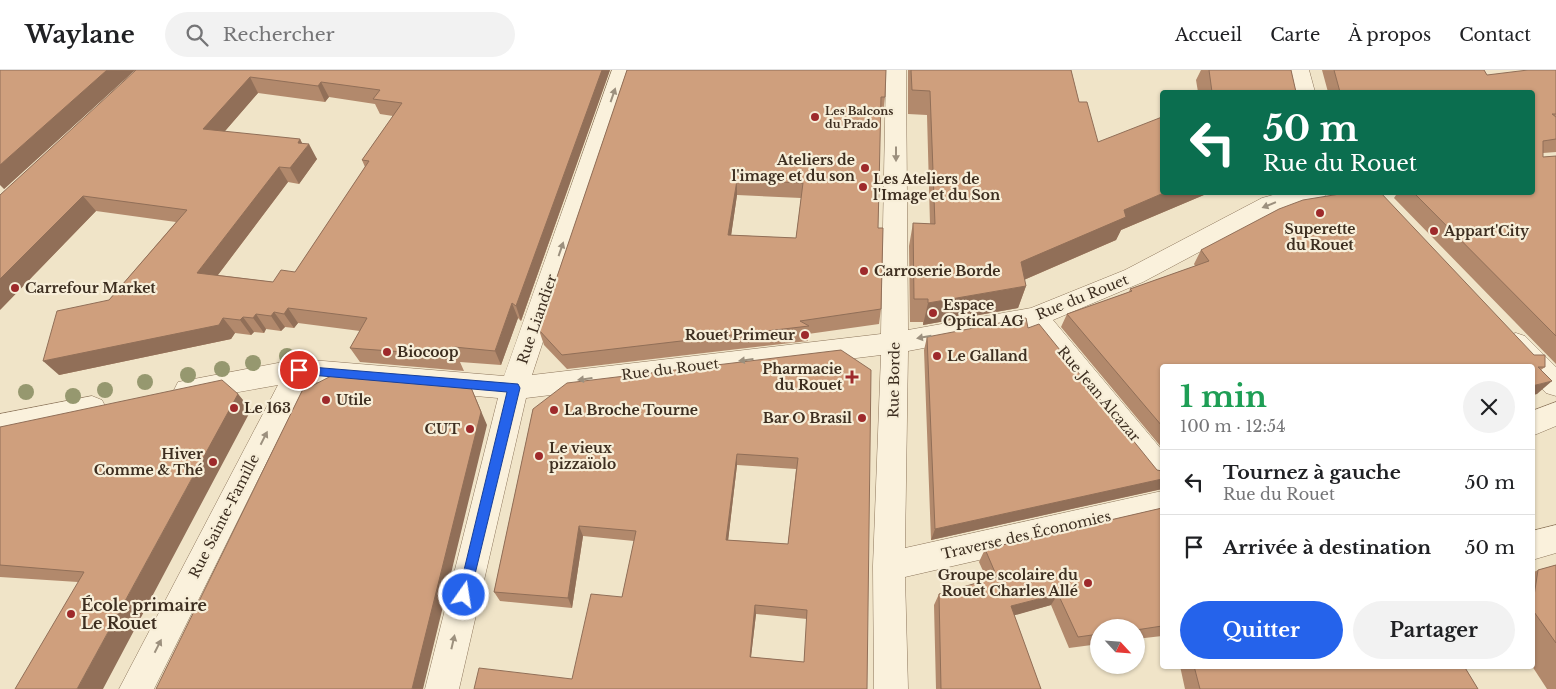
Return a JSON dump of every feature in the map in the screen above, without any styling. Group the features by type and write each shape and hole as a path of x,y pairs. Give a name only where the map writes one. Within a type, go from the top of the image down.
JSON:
{"street":[{"name":"Rue Liandier","path":"442,689 514,388 622,70"},
{"name":"Rue Borde","path":"891,689 889,566 894,343 896,70"},
{"path":"1299,70 1304,90"},
{"name":"Rue du Rouet","path":"164,394 299,370 514,388 894,343 1035,317 1134,276 1270,204 1304,195"},
{"name":"Rue Jean Alcazar","path":"1035,317 1160,469"},
{"path":"1501,327 1556,385"},
{"name":"Rue Sainte-Famille","path":"136,689 299,370"},
{"path":"0,426 115,404"},
{"path":"1535,423 1556,414"},
{"name":"Traverse des Économies","path":"889,566 1160,504"},
{"path":"1535,545 1556,539"}],"building":[{"path":"0,70 107,70 0,165"},
{"path":"136,70 602,70 516,306 512,303 495,351 454,347 457,356 350,348 367,318 288,308 284,314 274,312 271,316 256,314 253,318 243,317 240,320 223,318 219,325 43,361 57,311 109,300 187,210 83,196 0,279 0,195","holes":["250,77 318,86 321,82 380,90 373,99 402,103 362,160 369,161 295,272 281,270 273,282 197,273 279,167 290,168 309,144 298,143 300,139 203,129"]},
{"path":"627,70 886,70 885,97 881,97 878,228 883,228 881,309 800,321 809,326 562,355 539,330","holes":["737,180 803,183 796,238 728,235"]},
{"path":"911,70 1071,70 1079,102 1087,102 1098,142 1160,118 1160,195 1124,210 1126,217 1021,262 1026,286 928,303 928,299 914,299 913,223 935,224 930,91 912,90"},
{"path":"1209,70 1291,70 1296,90 1212,90"},
{"path":"1334,70 1484,70 1487,75 1528,70 1556,70 1556,114 1552,114 1556,117 1556,139 1543,141 1543,157 1556,156 1556,336 1416,195 1535,195 1535,90 1339,90"},
{"path":"1334,195 1383,195 1534,355 1545,355 1545,367 1538,367 1552,381 1535,385 1535,364 1160,364 1160,424 1067,314 1209,261 1201,250 1279,209 1303,200"},
{"path":"1026,318 1028,328 1039,324 1157,470 1160,471 1160,479 935,529 927,337"},
{"path":"841,350 871,370 867,689 474,689 479,668 572,679 591,594 622,597 636,531 579,526 568,598 494,592 533,409 567,383","holes":["737,454 798,458 788,544 726,540","755,605 807,610 804,662 750,657"]},
{"path":"337,373 470,385 481,412 412,689 156,689 302,391"},
{"path":"222,380 238,394 77,689 15,689 84,572 0,565 0,427"},
{"path":"1160,508 1160,626 1145,629 1145,619 1090,619 1090,635 1078,637 1058,594 1011,606 1041,689 941,689 939,594 997,577 985,549"},
{"path":"1556,565 1556,643 1535,613 1535,590 1538,570"},
{"path":"1195,669 1466,669 1478,689 1200,689"}],"place":[{"name":"Les Balcons du Prado","path":"815,117"},
{"name":"Ateliers de l'image et du son","path":"865,168"},
{"name":"Les Ateliers de l'Image et du Son","path":"863,187"},
{"name":"Superette du Rouet","path":"1320,213"},
{"name":"Appart'City","path":"1434,231"},
{"name":"Carroserie Borde","path":"864,271"},
{"name":"Carrefour Market","path":"15,288"},
{"name":"Espace Optical AG","path":"933,313"},
{"name":"Rouet Primeur","path":"805,335"},
{"name":"Biocoop","path":"387,352"},
{"name":"Le Galland","path":"937,356"},
{"name":"Pharmacie du Rouet","path":"852,377"},
{"name":"Utile","path":"326,400"},
{"name":"Le 163","path":"234,408"},
{"name":"La Broche Tourne","path":"554,410"},
{"name":"Bar O Brasil","path":"862,418"},
{"name":"CUT","path":"470,429"},
{"name":"Le vieux pizzaïolo","path":"539,456"},
{"name":"Hiver Comme & Thé","path":"213,462"},
{"name":"Groupe scolaire du Rouet Charles Allé","path":"1088,583"},
{"name":"École primaire Le Rouet","path":"71,614"}],"route":[{"path":"299,370 514,388 464,595"}]}
